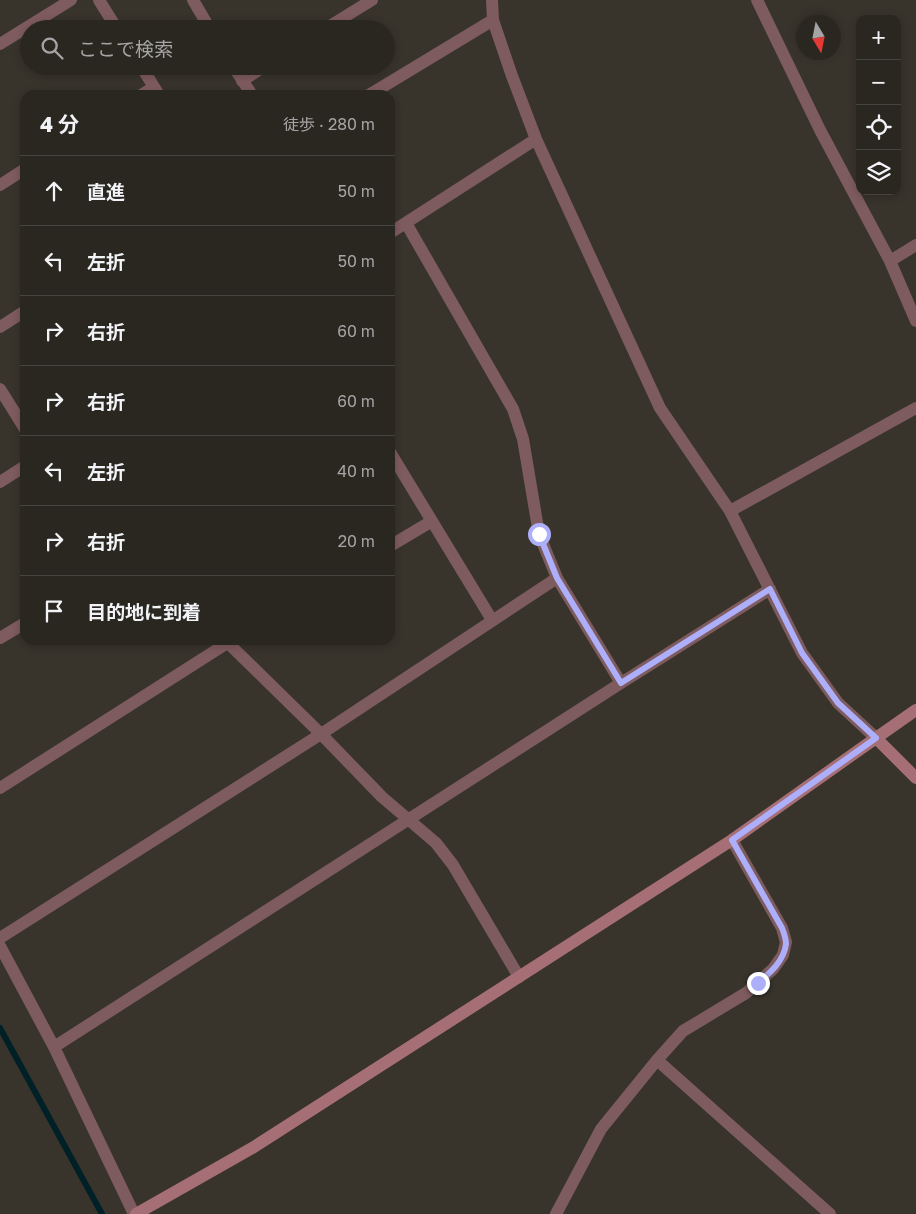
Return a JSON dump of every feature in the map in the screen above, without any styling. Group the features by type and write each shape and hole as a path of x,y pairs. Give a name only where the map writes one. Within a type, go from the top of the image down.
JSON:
{"street":[{"path":"38,20 70,0"},
{"path":"100,0 112,20"},
{"path":"193,0 205,20"},
{"path":"335,20 351,5 372,0"},
{"path":"492,0 494,20 512,76 536,139 660,408 730,511 802,653 812,668 838,703 916,778"},
{"path":"757,0 820,130 890,261 916,321"},
{"path":"377,90 494,20"},
{"path":"0,44 20,31"},
{"path":"146,75 155,90"},
{"path":"238,75 248,90"},
{"path":"242,81 251,75"},
{"path":"395,231 536,139"},
{"path":"0,185 20,172"},
{"path":"406,223 513,409 522,439 539,534 557,578 621,683"},
{"path":"890,261 916,245"},
{"path":"0,327 20,314"},
{"path":"0,389 20,421"},
{"path":"730,511 916,408"},
{"path":"395,460 492,620"},
{"path":"0,482 20,469"},
{"path":"395,543 432,521"},
{"path":"0,938 320,734 557,578"},
{"path":"54,1047 770,589"},
{"path":"0,638 20,626"},
{"path":"0,788 222,645"},
{"path":"232,645 382,797 436,843 453,865 519,977"},
{"path":"0,946 54,1047 135,1214 254,1147 732,840 916,710"},
{"path":"556,1214 601,1129 657,1060 683,1031 746,993 773,970 783,955 786,942 782,928 732,840"},
{"path":"657,1060 830,1214"}],"waterway":[{"path":"0,1028 102,1214"}],"route":[{"path":"539,534 557,578 621,683 770,589 802,653 838,703 876,738 732,840 782,928 786,942 783,955 773,970 758,983"}]}
